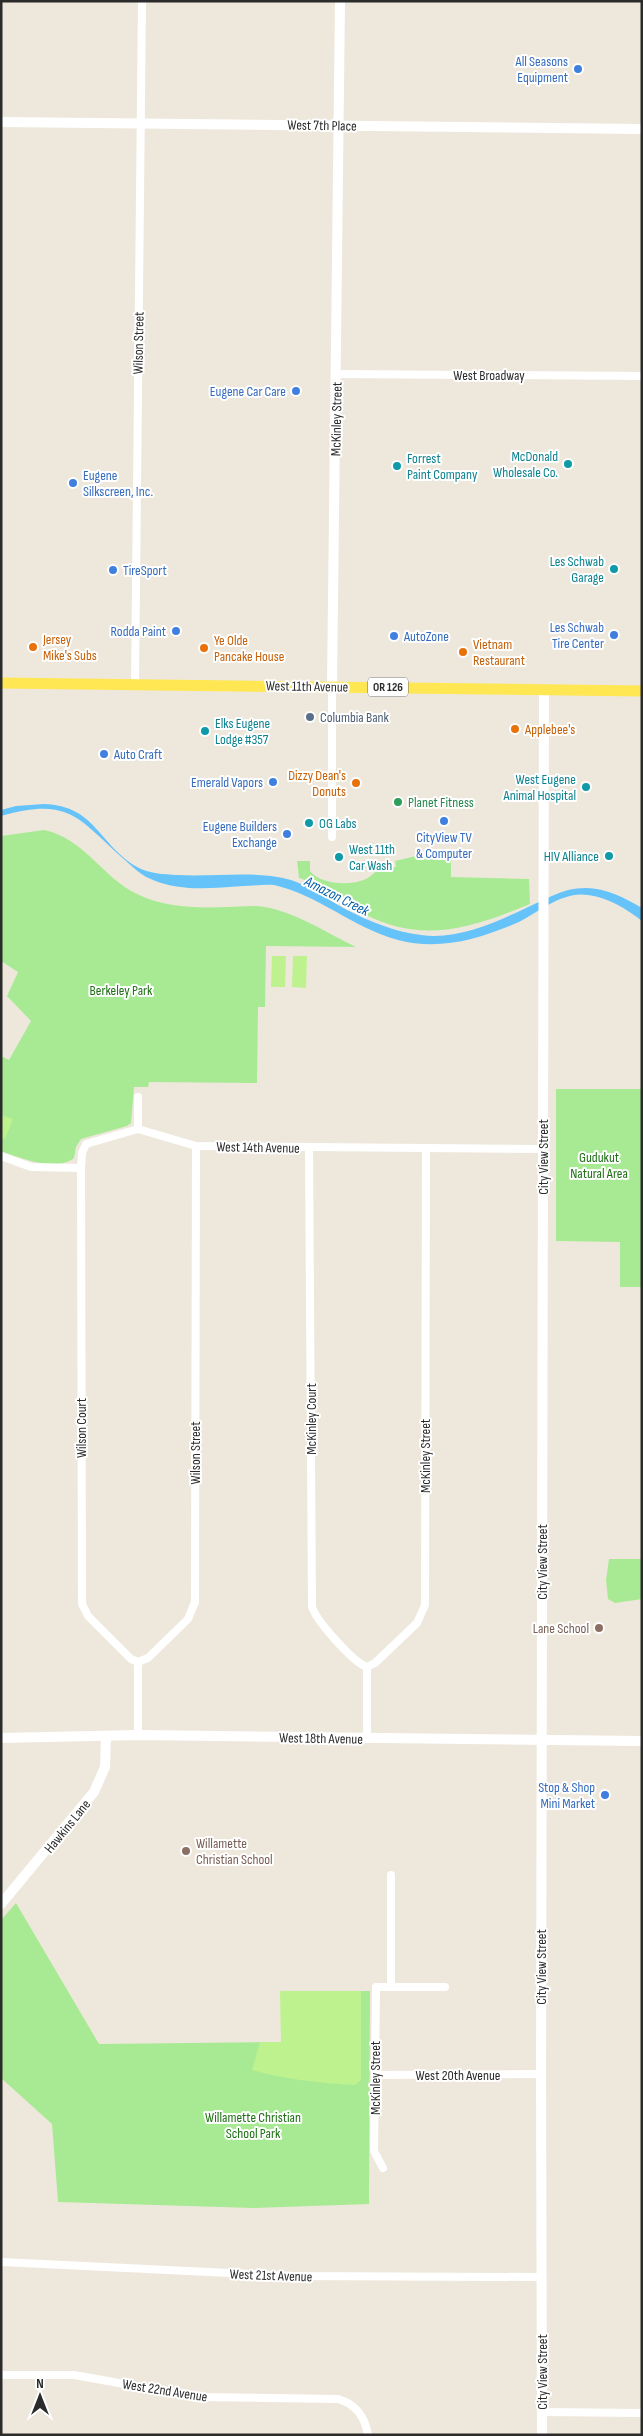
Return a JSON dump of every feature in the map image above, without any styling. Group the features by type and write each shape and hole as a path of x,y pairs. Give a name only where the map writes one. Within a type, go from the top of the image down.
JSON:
{"main road":[{"name":"West 11th Avenue","path":"1,683 642,691"}],"street":[{"name":"Wilson Street","path":"135,684 142,1"},
{"name":"McKinley Street","path":"332,837 340,1"},
{"name":"West 7th Place","path":"1,122 642,129"},
{"name":"West Broadway","path":"336,374 642,376"},
{"name":"City View Street","path":"542,2435 544,690"},
{"path":"1,1156 30,1167 81,1168 82,1153 86,1144 138,1129 138,1098"},
{"name":"West 14th Avenue","path":"138,1129 196,1146 543,1149"},
{"name":"Wilson Street","path":"138,1662 148,1658 188,1619 195,1602 196,1146"},
{"name":"McKinley Court","path":"309,1148 312,1606 317,1620 360,1664 367,1667"},
{"name":"McKinley Street","path":"367,1667 375,1663 418,1622 425,1605 426,1149"},
{"name":"Wilson Court","path":"81,1168 82,1604 88,1616 129,1657 138,1662"},
{"path":"138,1662 138,1735"},
{"path":"367,1667 367,1739"},
{"name":"West 18th Avenue","path":"1,1738 138,1735 642,1741"},
{"name":"Hawkins Lane","path":"1,1904 94,1792 105,1767 106,1736"},
{"path":"391,1875 391,1986 445,1987"},
{"name":"McKinley Street","path":"383,2168 374,2152 376,1987 391,1986"},
{"name":"West 20th Avenue","path":"375,2075 541,2074"},
{"name":"West 21st Avenue","path":"1,2262 269,2275 541,2277"},
{"name":"West 22nd Avenue","path":"1,2375 74,2375 198,2397 338,2399 346,2401 359,2411 367,2426 368,2435"},
{"path":"542,2412 642,2413"}],"green space":[{"name":"Berkeley Park","path":"44,830 58,834 71,841 125,887 148,899 170,905 193,907 265,907 289,914 356,947 266,946 265,1007 258,1007 257,1083 149,1082 148,1087 134,1087 131,1123 127,1126 81,1139 76,1147 74,1158 58,1164 38,1162 1,1151 1,1056 9,1060 31,1021 7,996 18,972 1,961 1,836"},
{"path":"445,849 446,856 451,856 451,877 529,879 530,904 467,926 426,931 384,923 362,913 323,889 299,878 297,861 310,861 310,871 321,879 329,882 352,883 366,879 382,866 396,867 395,861"},
{"path":"272,956 286,956 285,987 271,987"},
{"path":"293,956 307,956 306,988 292,987"},
{"name":"Gudukut Natural Area","path":"556,1089 642,1089 642,1287 620,1287 620,1242 556,1241"},
{"path":"1,1115 13,1119 5,1139 1,1137"},
{"path":"609,1559 642,1559 642,1599 615,1603 608,1599 606,1580"},
{"name":"Willamette Christian School Park","path":"16,1903 99,2044 281,2042 317,1991 370,1991 369,2204 253,2208 58,2202 52,2124 1,2078 1,1920"},
{"path":"280,1991 361,1991 361,2080 355,2085 329,2083 290,2079 252,2070 260,2042 281,2042"}],"water":[{"path":"44,804 61,806 75,811 86,819 124,858 146,871 177,875 257,875 292,880 364,918 382,926 411,934 435,936 462,933 501,919 562,892 577,888 593,888 622,897 642,908 642,921 609,901 595,896 579,895 561,899 519,922 490,934 460,942 429,944 398,940 366,928 306,896 274,885 186,888 153,880 136,869 84,823 72,815 59,810 24,810 1,816 1,810 16,806"}],"place":[{"name":"All Seasons Equipment","path":"578,69"},
{"name":"Eugene Car Care","path":"296,391"},
{"name":"McDonald Wholesale Co.","path":"568,464"},
{"name":"Forrest Paint Company","path":"397,466"},
{"name":"Eugene Silkscreen, Inc.","path":"73,483"},
{"name":"Les Schwab Garage","path":"614,569"},
{"name":"TireSport","path":"113,570"},
{"name":"Rodda Paint","path":"176,631"},
{"name":"Les Schwab Tire Center","path":"614,635"},
{"name":"AutoZone","path":"394,636"},
{"name":"Jersey Mike's Subs","path":"33,647"},
{"name":"Ye Olde Pancake House","path":"204,648"},
{"name":"Vietnam Restaurant","path":"463,652"},
{"name":"Columbia Bank","path":"310,717"},
{"name":"Applebee's","path":"515,729"},
{"name":"Elks Eugene Lodge #357","path":"205,731"},
{"name":"Auto Craft","path":"104,754"},
{"name":"Emerald Vapors","path":"273,782"},
{"name":"Dizzy Dean's Donuts","path":"356,783"},
{"name":"West Eugene Animal Hospital","path":"586,787"},
{"name":"Planet Fitness","path":"398,802"},
{"name":"CityView TV & Computer","path":"444,821"},
{"name":"OG Labs","path":"309,823"},
{"name":"Eugene Builders Exchange","path":"287,834"},
{"name":"HIV Alliance","path":"609,856"},
{"name":"West 11th Car Wash","path":"339,857"},
{"name":"Lane School","path":"599,1628"},
{"name":"Stop & Shop Mini Market","path":"605,1795"},
{"name":"Willamette Christian School","path":"186,1851"}],"water label":[{"name":"Amazon Creek","path":"337,896"}]}
